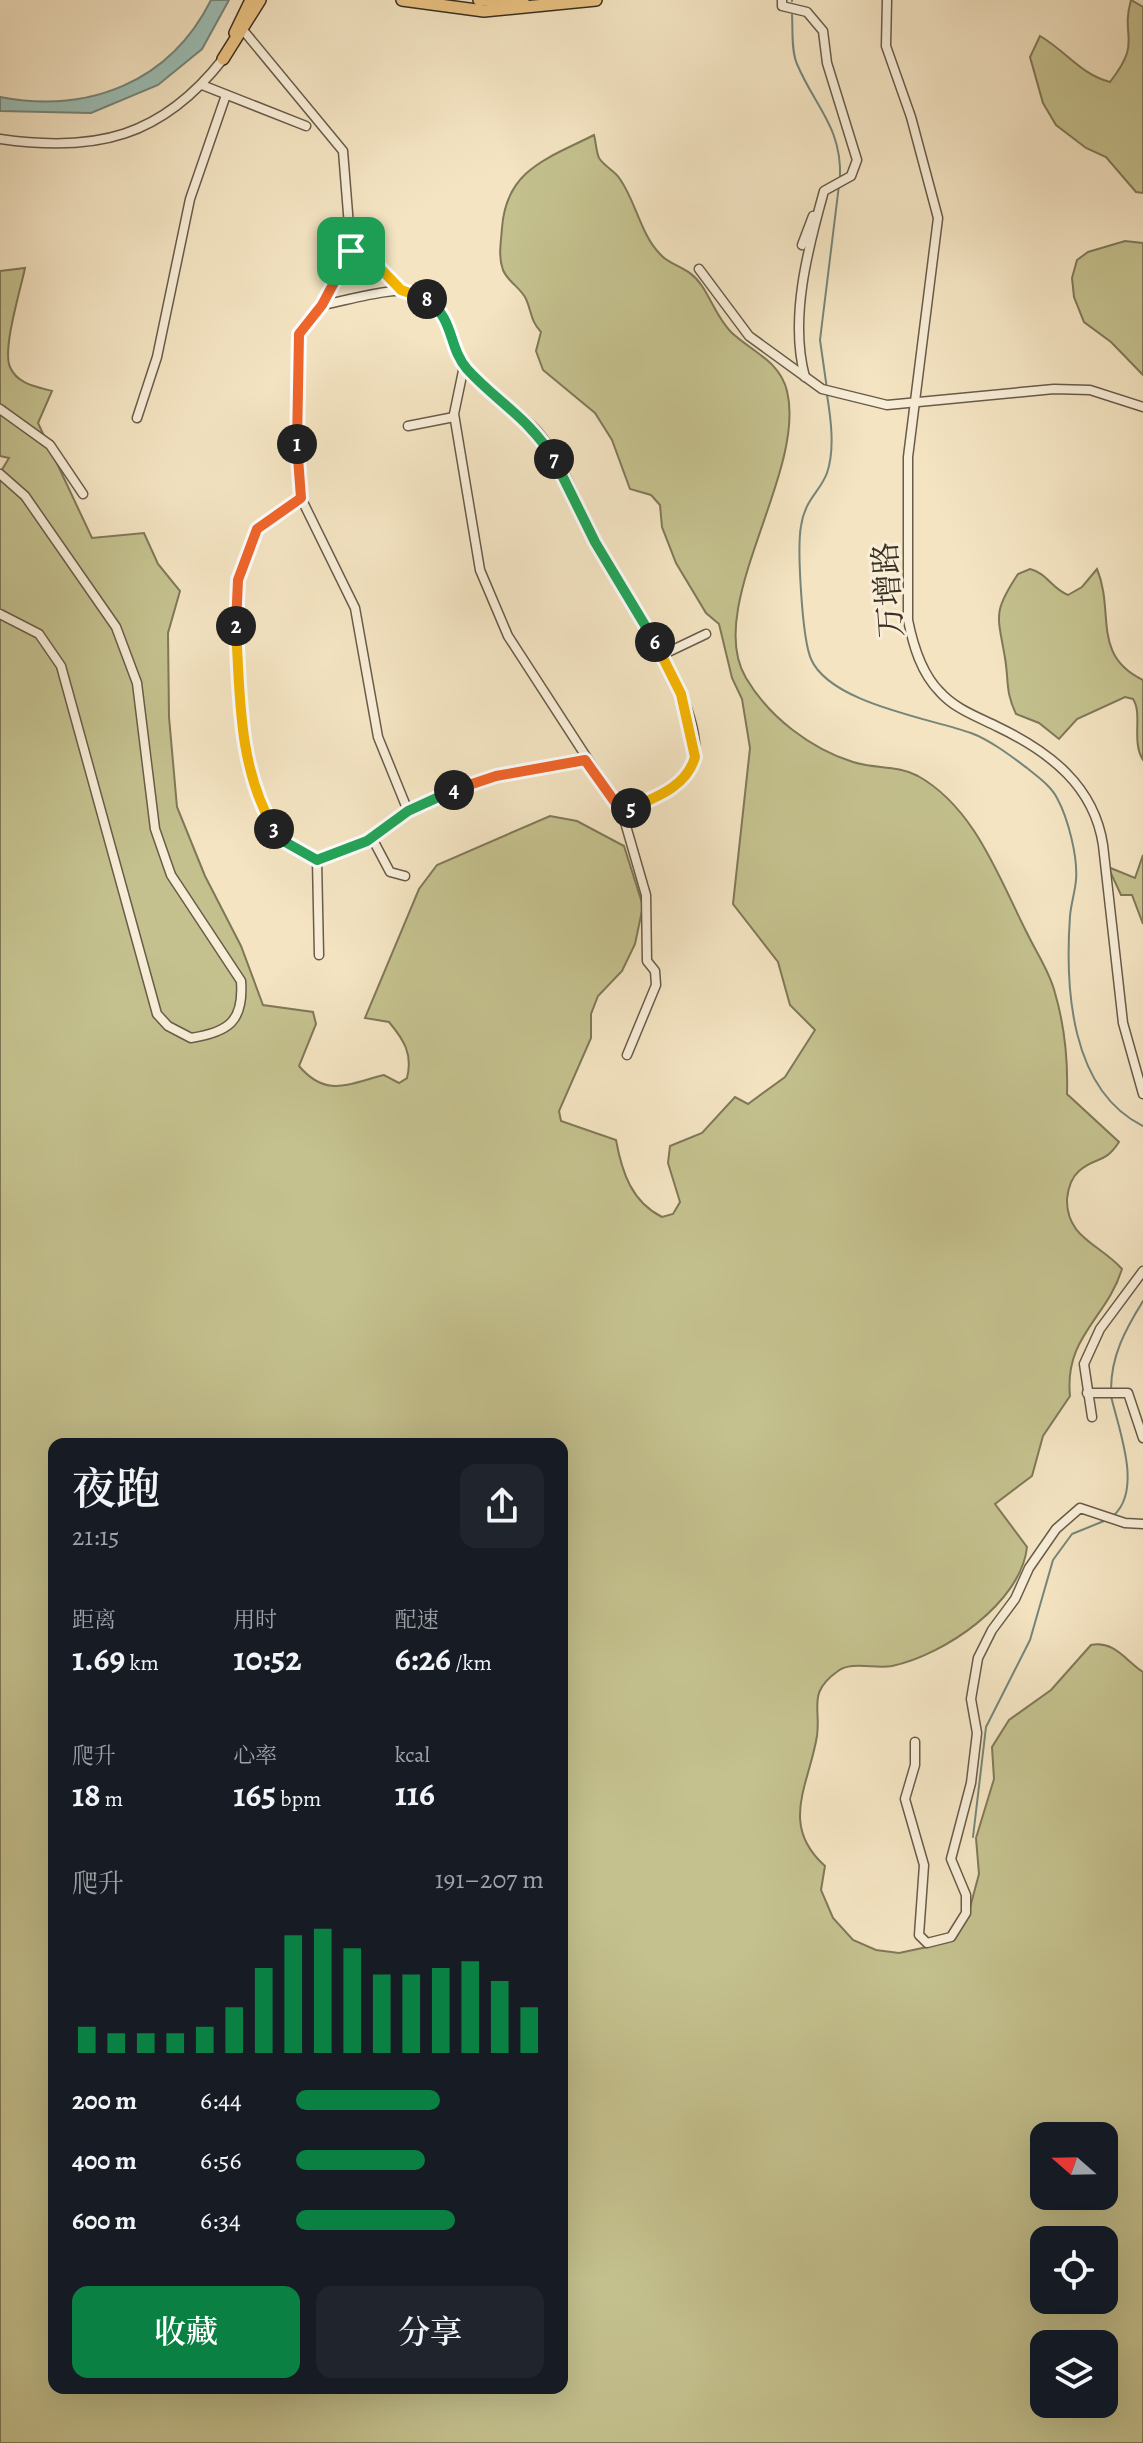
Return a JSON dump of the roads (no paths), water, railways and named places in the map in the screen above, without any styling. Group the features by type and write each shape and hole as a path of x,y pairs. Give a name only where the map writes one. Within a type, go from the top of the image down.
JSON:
{"main road":[{"path":"223,59 251,0"},
{"path":"223,59 260,0"},
{"path":"402,0 484,11 596,0"},
{"path":"479,0 523,0"}],"street":[{"path":"782,0 782,6 807,12 823,31 827,63 857,160 845,180 832,184 824,191 821,201 804,284 798,350 810,380"},
{"name":"万增路","path":"887,0 886,46 911,117 938,218 908,457 908,620 913,643 924,671 939,692 958,707 1012,733 1053,760 1089,798 1100,822 1123,1023 1143,1094"},
{"path":"243,30 343,151 351,251 322,305 304,323 297,342 297,438 301,498 355,608 378,737 408,811"},
{"path":"0,139 38,143 100,142 149,125 202,85 223,59"},
{"path":"202,85 306,126"},
{"path":"137,418 157,357 190,199 226,95"},
{"path":"802,245 821,201"},
{"path":"351,251 378,266 401,290 430,301 447,318 464,366 538,432 563,474 595,542 662,655 689,720 695,757 692,767 670,791 622,812"},
{"path":"699,269 749,336 810,380 842,395 887,405 1054,389 1090,390 1143,407"},
{"path":"322,305 401,290"},
{"path":"464,366 454,417 474,542 491,601 508,636 585,760 622,812 646,895 647,961 655,971 656,985 627,1055"},
{"path":"0,409 50,445 83,494"},
{"path":"408,426 454,417"},
{"path":"0,474 25,496 116,627 137,683 155,829 171,875 241,981 243,1000 238,1016 224,1029 191,1038 168,1026 157,1014 61,666 39,634 0,614"},
{"path":"301,498 257,529 238,580 235,605 242,723 251,777 273,828 287,843 317,860"},
{"path":"662,655 706,634"},
{"path":"317,860 372,838 408,811 496,776 585,760"},
{"path":"372,838 390,872 405,876"},
{"path":"317,860 319,955"},
{"path":"1092,1417 1084,1364 1100,1329 1143,1271"},
{"path":"1087,1393 1117,1391 1130,1394 1143,1438"},
{"path":"915,1742 915,1765 905,1799 924,1865 919,1935 927,1943 951,1937 966,1913 966,1895 951,1859 971,1783 977,1733 971,1699 978,1658 992,1630 1015,1599 1029,1568 1056,1529 1080,1508 1143,1524"}],"water":[{"path":"211,0 229,0 202,49 158,85 91,113 0,111 0,97 65,101 124,86 150,71 173,52 194,28"}],"waterway":[{"path":"792,15 795,58 832,131 837,145 840,178"},
{"path":"827,389 820,340 839,185"},
{"path":"827,395 831,454 824,480 806,509 800,537 803,613 811,659 822,674 859,698 986,740 1027,768 1054,794 1061,806 1074,849 1076,880 1071,912 1069,974 1077,1034 1100,1088 1119,1110 1143,1126"},
{"path":"1111,1390 1113,1366 1120,1344 1143,1301"},
{"path":"1111,1396 1128,1476 1122,1505 1113,1516"},
{"path":"973,1837 986,1727 1030,1640 1053,1560 1072,1534 1104,1521"}]}
